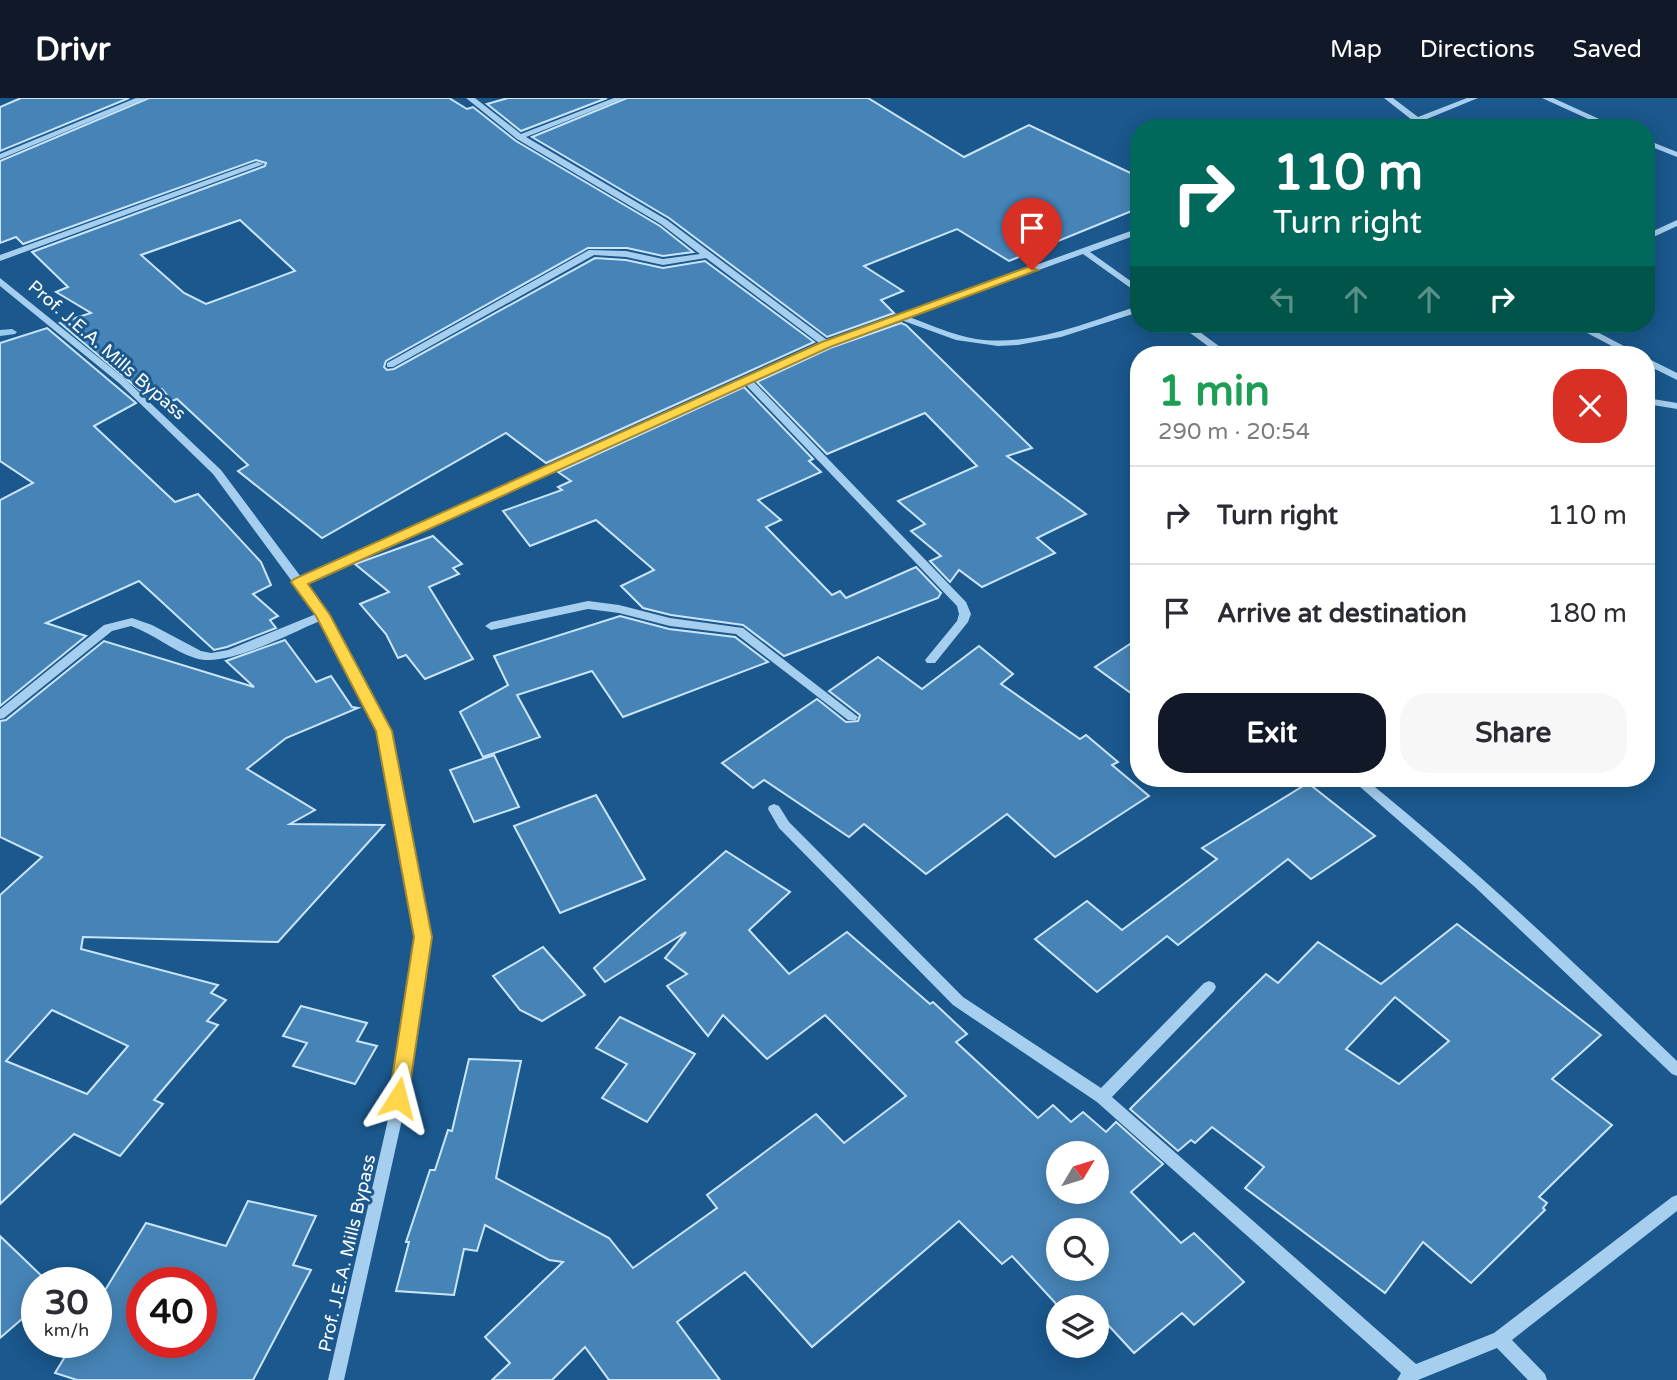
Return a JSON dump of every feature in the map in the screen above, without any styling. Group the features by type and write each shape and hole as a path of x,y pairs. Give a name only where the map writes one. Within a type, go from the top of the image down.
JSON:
{"street":[{"path":"0,157 143,98"},
{"path":"470,98 520,137 664,222 826,344"},
{"path":"520,137 621,98"},
{"path":"1388,98 1416,119 1474,98"},
{"path":"1546,98 1594,119"},
{"path":"1655,145 1677,155"},
{"path":"0,258 260,164"},
{"path":"1655,233 1677,223"},
{"path":"299,582 826,344 1130,234"},
{"path":"1084,251 1130,284"},
{"path":"390,365 592,252 626,254 663,262 708,255"},
{"name":"Prof. J.E.A. Mills Bypass","path":"0,281 122,381 218,472 323,615 384,731 423,937 394,1124 336,1380"},
{"path":"901,317 953,337 983,343 1070,332 1130,312"},
{"path":"1195,333 1214,346"},
{"path":"1593,333 1618,346"},
{"path":"1655,365 1677,377"},
{"path":"748,381 962,605 965,614 962,622 931,660"},
{"path":"1655,402 1677,406"},
{"path":"491,626 588,605 619,609 670,622 739,631 852,717"},
{"path":"0,715 108,628 132,622 198,655 211,657 230,654 323,615"},
{"path":"1367,787 1429,836 1507,905 1677,1070"},
{"path":"774,809 784,825 958,1001 1102,1097 1409,1377 1500,1339 1677,1202"},
{"path":"1102,1097 1209,987"},
{"path":"1500,1339 1539,1380"}],"building":[{"path":"21,98 129,98 0,151 0,107"},
{"path":"149,98 449,98 467,109 473,107 516,141 660,226 693,252 663,256 627,248 588,248 386,361 384,367 387,370 394,369 595,258 626,260 663,268 705,261 814,342 546,463 506,433 322,538 238,471 248,465 177,399 172,401 162,389 148,397 60,323 91,313 56,292 68,287 32,252 265,166 266,163 256,160 23,244 16,237 0,243 0,161","holes":["240,220 295,271 206,304 184,293 141,255"]},
{"path":"508,98 607,98 521,131 487,104"},
{"path":"627,98 868,98 964,157 1029,125 1130,173 1130,212 1009,261 957,229 864,266 903,291 881,300 894,313 827,337 669,218 532,137"},
{"path":"901,323 1032,448 1007,456 1086,514 1037,538 1055,553 982,587 959,570 950,582 930,561 941,556 911,531 925,524 898,501 977,466 925,413 827,454 757,382 830,348"},
{"path":"47,328 136,403 94,426 175,502 198,494 261,562 271,585 253,594 278,616 270,620 276,628 214,650 139,581 46,623 86,636 0,706 0,500 33,483 0,461 0,343"},
{"path":"744,387 813,459 809,461 821,472 758,500 781,520 766,527 832,595 840,591 846,598 916,567 941,593 938,598 784,656 743,625 671,615 643,608 621,586 654,570 596,520 530,546 503,511 562,490 558,487 571,481 558,472"},
{"path":"433,536 462,564 453,568 459,574 429,587 473,659 425,679 406,655 398,658 386,634 360,604 389,592 355,564"},
{"path":"620,616 669,629 735,637 768,662 623,717 592,671 517,695 540,737 483,757 460,712 508,685 494,656"},
{"path":"285,640 316,682 331,676 352,707 358,708 286,738 247,769 315,810 290,824 384,825 278,942 83,937 81,949 218,985 211,993 226,1000 207,1021 218,1025 154,1100 163,1104 120,1156 74,1134 0,1204 0,895 42,857 0,837 0,721 6,720 104,641 254,687 226,661","holes":["52,1010 128,1046 87,1094 6,1061"]},
{"path":"1130,644 1130,692 1095,667"},
{"path":"979,646 1013,674 1001,684 1080,739 1086,735 1118,762 1112,765 1130,780 1130,787 1138,787 1149,796 1055,857 1007,814 926,874 864,824 849,837 764,780 753,788 722,763 817,699 846,722 858,721 860,715 829,691 878,657 922,689"},
{"path":"494,755 519,807 474,822 450,770"},
{"path":"1301,787 1313,787 1375,836 1311,879 1288,859 1178,945 1167,936 1097,992 1035,939 1087,901 1122,930 1217,859 1202,848"},
{"path":"596,795 645,879 560,913 514,826"},
{"path":"726,851 790,892 749,930 789,974 847,932 930,1004 933,1002 967,1034 956,1042 1038,1118 1053,1105 1071,1122 1083,1112 1106,1132 1116,1122 1163,1164 1131,1192 1181,1243 1194,1233 1244,1282 1194,1325 1182,1313 1134,1353 1109,1326 1109,1295 1048,1295 1012,1256 1002,1264 959,1221 812,1347 745,1272 677,1322 720,1380 609,1380 585,1347 552,1380 492,1380 510,1363 485,1337 563,1262 549,1260 485,1225 477,1251 464,1249 454,1295 396,1291 409,1242 406,1242 430,1170 435,1170 448,1130 452,1131 469,1059 521,1061 496,1178 609,1238 633,1268 717,1208 707,1195 816,1114 844,1143 906,1096 825,1015 767,1059 723,1015 708,1036 667,986 687,974 665,958 686,932 605,982 594,968"},
{"path":"1457,924 1601,1035 1552,1079 1612,1125 1539,1197 1547,1203 1543,1208 1545,1210 1471,1283 1423,1242 1385,1293 1245,1188 1264,1167 1212,1127 1195,1143 1191,1140 1178,1151 1130,1109 1266,974 1278,983 1318,942 1381,984","holes":["1395,997 1449,1041 1399,1084 1346,1049"]},
{"path":"543,947 585,995 542,1021 520,1010 493,976"},
{"path":"301,1006 367,1023 357,1041 377,1046 355,1084 293,1066 307,1043 283,1036"},
{"path":"620,1017 695,1054 647,1122 602,1098 627,1064 596,1048"},
{"path":"248,1201 316,1216 293,1265 311,1270 253,1380 77,1380 55,1373 64,1358 112,1358 112,1279 146,1223 226,1246"},
{"path":"0,1236 32,1267 21,1267 21,1320 0,1338"}],"waterway":[{"path":"0,333 12,332"}],"route":[{"path":"398,1098 423,937 384,731 323,615 299,582 826,344 1032,270"}]}
